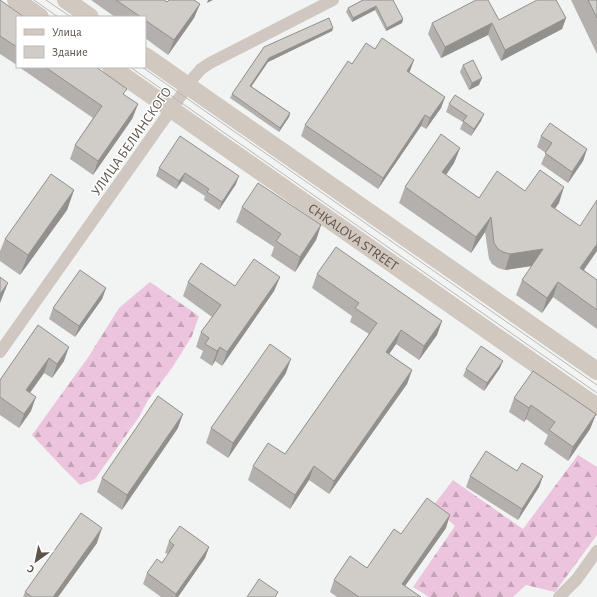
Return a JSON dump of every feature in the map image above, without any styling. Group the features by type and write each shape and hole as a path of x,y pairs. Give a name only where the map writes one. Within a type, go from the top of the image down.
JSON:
{"main road":[{"path":"16,0 39,16"},
{"path":"66,0 89,16"},
{"name":"CHKALOVA STREET","path":"146,57 597,371"},
{"name":"CHKALOVA STREET","path":"112,68 597,407"}],"street":[{"name":"УЛИЦА БЕЛИНСКОГО","path":"0,352 198,72 204,66 333,0"},
{"path":"559,597 577,578 597,551"}],"green space":[{"path":"150,282 199,316 192,336 172,368 148,400 139,417 95,479 80,485 32,435 89,356 119,308"},
{"path":"578,455 597,467 597,535 555,592 526,585 513,597 429,597 413,587 455,526 433,506 453,480 523,529"}],"building":[{"path":"0,0 23,16 16,16 16,46 0,36"},
{"path":"116,0 164,0 167,2 169,0 194,0 200,4 174,40 146,21 146,16 140,16"},
{"path":"363,0 393,0 403,19 387,28 376,6 353,18 348,8"},
{"path":"476,0 488,0 499,20 537,0 556,0 566,18 505,50 492,23 445,47 432,23"},
{"path":"588,0 597,0 597,18"},
{"path":"329,18 333,28 269,58 250,86 290,113 280,128 232,94 264,47"},
{"path":"382,38 414,60 407,71 445,97 430,118 425,115 383,178 305,125 348,61 352,64 366,43 375,49"},
{"path":"473,60 482,78 472,83 463,65"},
{"path":"46,68 97,68 127,89 123,94 138,104 98,161 75,145 102,106"},
{"path":"455,95 484,114 474,129 463,121 467,116 449,104"},
{"path":"550,123 587,149 572,172 545,153 552,143 541,136"},
{"path":"441,134 460,148 442,172 479,198 497,171 525,191 540,170 564,187 551,206 580,226 597,200 597,244 580,268 597,280 597,310 558,282 547,298 522,280 543,249 510,254 503,252 498,249 494,243 491,217 476,237 405,187"},
{"path":"180,136 239,176 222,202 207,192 209,189 185,173 179,181 159,168"},
{"path":"51,174 74,190 28,255 5,239"},
{"path":"258,183 321,225 300,257 276,241 281,234 242,207"},
{"path":"336,247 442,321 424,346 401,330 386,352 412,370 334,481 314,466 295,495 253,466 268,443 285,454 377,323 355,308 359,303 317,274"},
{"path":"254,259 280,277 227,352 220,347 217,351 205,344 209,338 201,332 221,305 188,282 201,263 235,286"},
{"path":"80,270 106,288 79,326 53,308"},
{"path":"0,277 8,283 0,294"},
{"path":"38,325 69,347 57,364 49,358 26,390 36,397 24,414 0,397 0,380"},
{"path":"270,344 291,359 233,443 211,428"},
{"path":"481,346 503,361 487,383 466,369"},
{"path":"533,371 596,414 573,447 549,430 555,422 531,405 529,408 514,398"},
{"path":"158,396 183,414 127,495 102,478"},
{"path":"486,451 517,471 522,463 543,476 522,509 470,476"},
{"path":"427,498 450,515 402,584 421,597 359,597 334,580 350,556 367,568 394,529 401,534"},
{"path":"81,513 102,528 53,597 32,597 25,592"},
{"path":"180,526 209,547 176,594 147,573 157,559 162,563 174,545 169,541"},
{"path":"259,579 278,592 275,597 247,597"}],"tram line":[{"path":"34,0 57,16"},
{"path":"46,0 70,16"},
{"path":"131,68 597,393"},
{"path":"143,68 597,385"}]}
